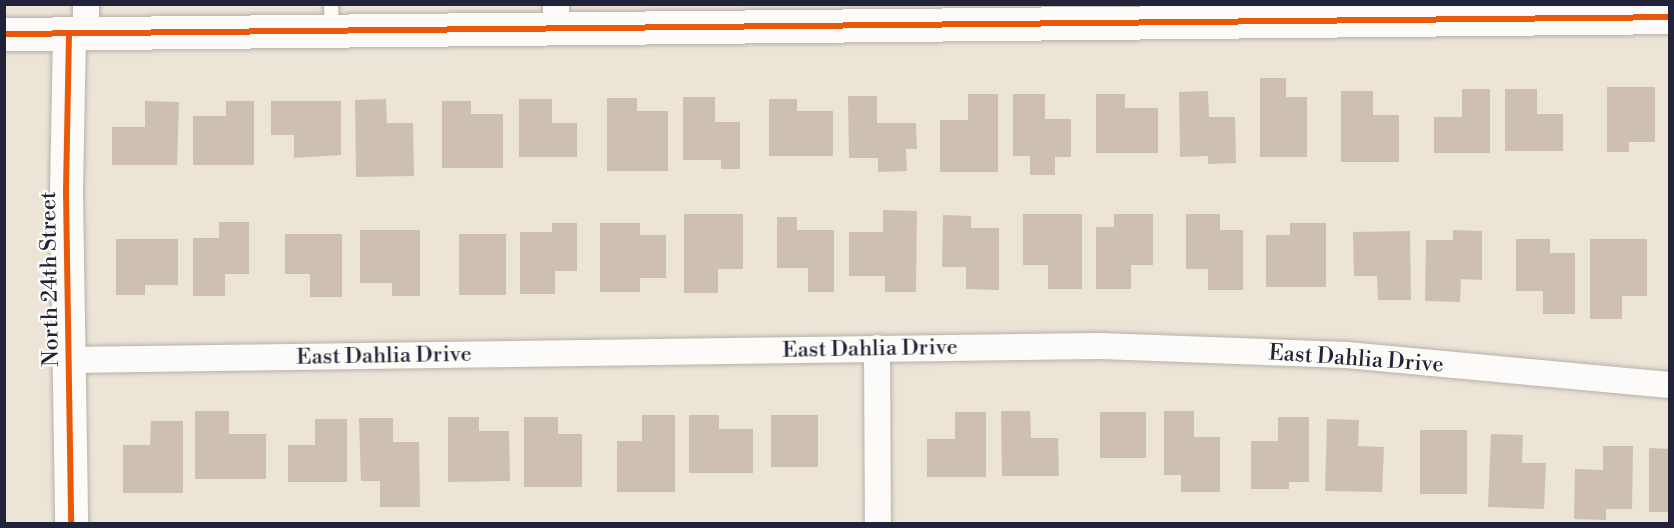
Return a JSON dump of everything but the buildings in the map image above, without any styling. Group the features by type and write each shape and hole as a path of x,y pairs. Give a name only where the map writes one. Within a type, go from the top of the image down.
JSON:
{"street":[{"path":"4,34 80,24 332,18 556,16 871,20 1670,17"},
{"name":"North 24th Street","path":"70,524 66,193 80,24"},
{"name":"East Dahlia Drive","path":"69,360 1101,346 1323,354 1670,385"},
{"path":"877,348 878,524"}],"cycle path":[{"path":"4,34 1670,17"},
{"path":"69,34 66,193 71,524"}]}
